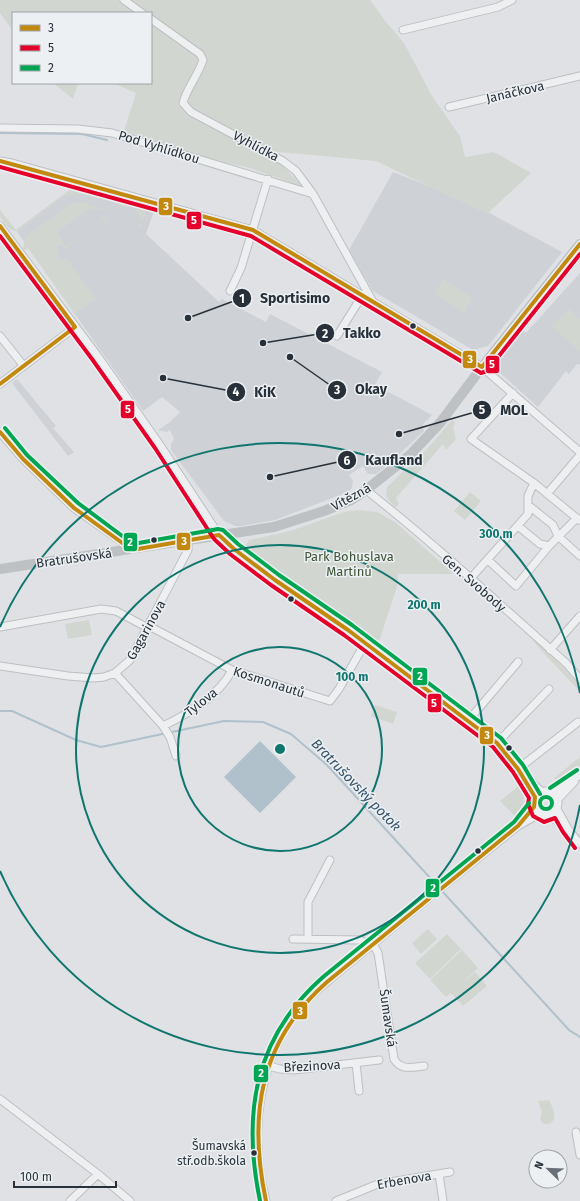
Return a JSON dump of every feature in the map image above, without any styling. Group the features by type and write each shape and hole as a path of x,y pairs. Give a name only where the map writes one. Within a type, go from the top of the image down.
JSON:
{"main road":[{"name":"Vítězná","path":"219,535 274,528 351,500 410,456 440,423 482,367 580,244"},
{"name":"Bratrušovská","path":"0,569 132,550 219,535"}],"street":[{"path":"124,0 141,12"},
{"path":"403,30 498,7 512,0"},
{"name":"Vyhlídka","path":"152,20 200,54 203,60 200,69 186,91 183,103 191,112 283,161 296,171 313,194 373,302"},
{"name":"Janáčkova","path":"449,107 580,76"},
{"name":"Pod Vyhlídkou","path":"0,128 78,129 112,133 268,179 313,194"},
{"path":"0,161 12,163 253,230 482,367 580,454 546,494"},
{"path":"230,291 241,268 268,179"},
{"path":"0,226 160,445 219,535 234,550 365,643 468,721 497,744 518,769 542,792 555,796"},
{"path":"338,336 362,296"},
{"path":"0,384 23,365 75,327"},
{"path":"0,336 23,365"},
{"path":"488,560 516,586 548,546 578,520 534,483 471,439 513,393"},
{"path":"0,432 23,459 74,508 132,550"},
{"path":"470,579 528,514 528,496 534,483"},
{"name":"Gen. Svobody","path":"366,490 394,512 470,579 550,650 580,679"},
{"path":"528,505 553,525 558,536 580,556"},
{"path":"518,526 540,544 548,546"},
{"name":"Gagarinova","path":"0,666 68,676 94,678 104,678 115,673 130,660 149,627 188,550 188,541"},
{"name":"Kosmonautů","path":"0,627 101,609 116,611 232,670 330,701 365,643"},
{"path":"550,650 580,616"},
{"path":"468,721 518,662"},
{"name":"Tylova","path":"164,728 212,694 222,685 232,670"},
{"path":"115,673 164,728 170,737 176,756"},
{"path":"497,744 549,689"},
{"path":"518,769 578,722"},
{"path":"518,769 536,796 534,807 518,826"},
{"path":"555,796 580,776"},
{"path":"536,796 542,792"},
{"path":"555,796 557,809 568,829 580,844"},
{"path":"534,807 539,814"},
{"path":"548,815 557,809"},
{"path":"266,1201 259,1163 257,1122 269,1066 281,1037 298,1011 309,998 346,965 518,826 539,814 548,815 568,829"},
{"path":"308,939 308,902 330,860"},
{"path":"293,939 360,940 372,945"},
{"name":"Šumavská","path":"372,945 378,953 394,1059 400,1067 404,1068 424,1066"},
{"name":"Březinova","path":"269,1066 280,1070 294,1070 356,1064 379,1060"},
{"name":"Březinova","path":"356,1064 359,1091"},
{"path":"0,1099 98,1174 130,1201"},
{"path":"576,1132 580,1155"},
{"name":"Erbenova","path":"336,1201 378,1184 450,1172"},
{"path":"70,1201 98,1174"},
{"path":"439,1174 443,1201"}],"shaded area":[{"path":"393,172 469,202 562,252 488,346 473,350 373,291 349,250"},
{"path":"75,186 155,208 146,234 219,302 222,299 266,322 270,314 382,372 375,385 432,415 423,424 424,431 376,474 368,474 363,466 349,475 353,481 352,488 348,492 275,520 241,526 235,526 224,521 171,450 171,444 174,439 170,430 167,432 158,430 170,422 180,412 162,397 143,411 16,230"},
{"path":"580,273 580,364 576,365 569,374 566,371 538,407 499,372 497,359 522,329 526,333"},
{"path":"17,379 56,426 53,428 74,452 68,456 12,383"}],"green space":[{"path":"0,0 370,0 404,43 432,96 460,136 465,157 494,152 531,173 487,214 376,161 269,151 303,187 247,167 220,162 124,131 136,93 115,84 152,84 152,12 12,12 12,30 0,13"},
{"path":"54,84 78,84 73,99"},
{"path":"75,186 148,207 143,221 131,205 125,208 106,199 82,194 64,197 19,231 10,229 0,217 0,210 16,230"},
{"path":"82,202 104,209 94,210 92,207 57,232 66,247 102,221 99,217 108,217 65,249 61,244 56,247 60,252 57,254 61,260 66,257 96,299 75,314 28,248 25,250 23,248 26,236 70,204"},
{"path":"143,221 140,228 138,225"},
{"path":"443,279 473,298 464,312 434,294"},
{"path":"569,309 580,319 580,352 552,326"},
{"path":"452,420 455,422 453,427 456,439 446,450 443,444 396,498 399,504 395,508 386,496 387,487 428,448"},
{"path":"470,492 481,501 465,520 454,511"},
{"name":"Park Bohuslava Martinů","path":"358,510 377,512 395,522 454,574 398,574 398,583 378,645 351,622 349,623 330,613 243,551 249,540 290,531 344,512"},
{"path":"89,620 92,635 68,639 65,624"},
{"path":"532,638 558,662 580,686 580,692 539,648"},
{"path":"375,705 397,712 393,724 371,716"},
{"path":"580,757 580,766 559,781 554,778"},
{"path":"521,784 524,801 522,810 516,817 500,801"},
{"path":"497,832 498,834 442,879 441,877"},
{"path":"428,929 437,939 421,954 412,943"},
{"path":"447,934 461,949 430,979 415,963"},
{"path":"462,950 478,968 456,989 475,972 487,986 463,1006 451,993 446,997 430,980"},
{"path":"549,1100 553,1108 554,1119 548,1124 543,1124 540,1119 542,1112 538,1101"}],"water":[{"path":"260,741 296,777 260,813 224,777"}],"waterway":[{"path":"0,133 82,134 107,140"},
{"name":"Bratrušovský potok","path":"0,711 12,711 76,740 101,747 224,721 263,722 291,734 327,765 569,1030 580,1037"}],"transit line":[{"name":"3","path":"0,161 253,230 482,367 580,244"},
{"name":"5","path":"0,167 251,236 481,373 487,371 580,254"},
{"name":"3","path":"0,226 75,327 0,384"},
{"name":"5","path":"0,236 92,359 155,448 214,539 230,554 271,585 344,635 493,747 513,772 529,798 528,804 533,816 544,822 555,818 575,848"},
{"name":"2","path":"5,428 27,455 78,503 133,544 218,529 223,530 238,544 279,575 352,625 501,738 523,765 540,794"},
{"name":"3","path":"0,432 23,459 74,508 132,550 219,535 234,549 275,580 348,630 497,743 518,769 535,797 534,807 518,826 327,982 304,1005 286,1030 273,1055 264,1082 259,1110 258,1139 266,1201"},
{"name":"2","path":"550,788 577,770"},
{"name":"2","path":"544,797 548,797 552,803 548,809 544,809 540,805 540,801 544,797"},
{"name":"2","path":"260,1201 255,1169 253,1138 254,1108 259,1079 268,1052 282,1026 300,1001 323,977 514,822 529,803"}],"place":[{"name":"Sportisimo","path":"188,318"},
{"name":"Takko","path":"263,343"},
{"name":"Okay","path":"290,357"},
{"name":"KiK","path":"163,378"},
{"name":"MOL","path":"399,434"},
{"name":"Kaufland","path":"270,477"},
{"name":"Šumavská stř.odb.škola","path":"254,1153"}]}
